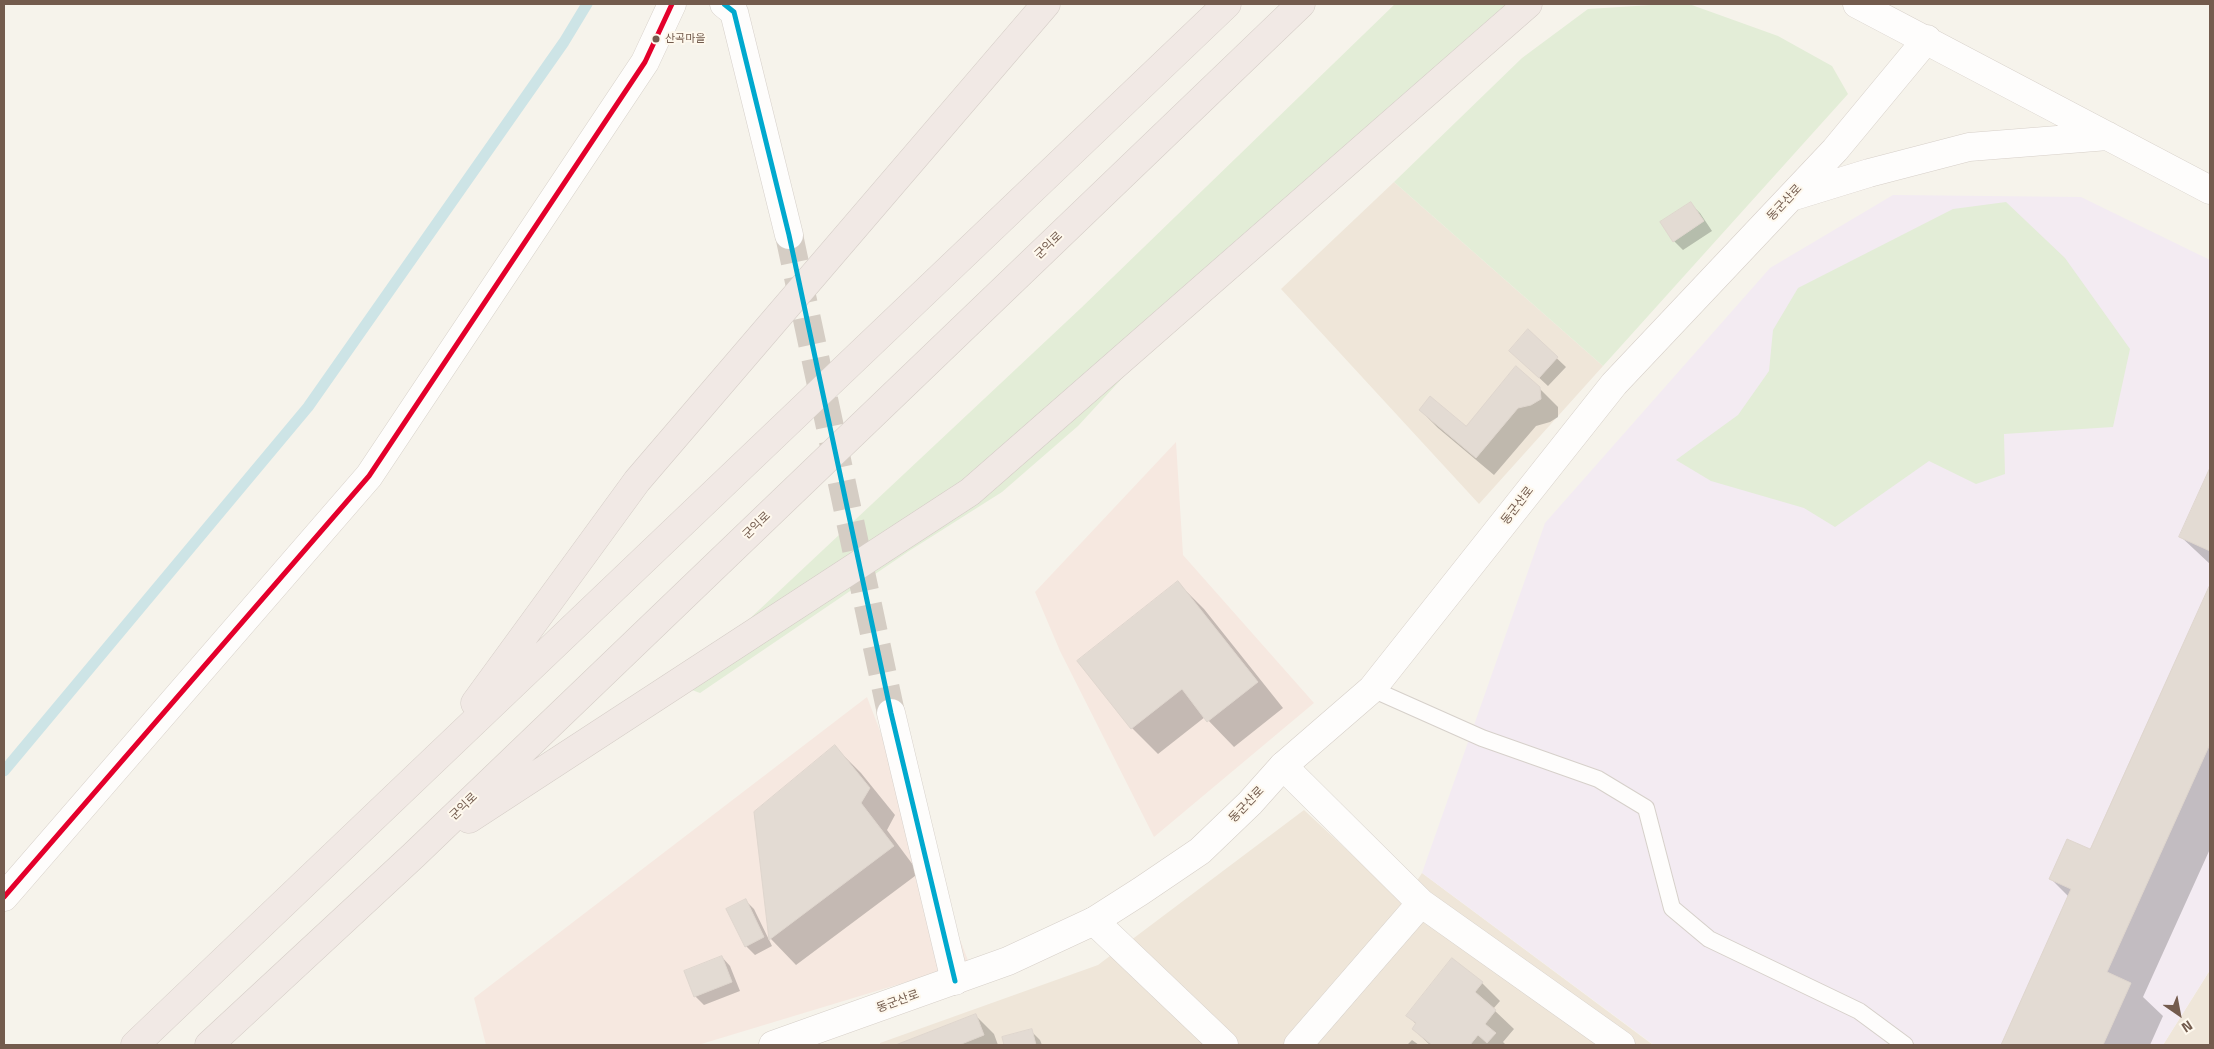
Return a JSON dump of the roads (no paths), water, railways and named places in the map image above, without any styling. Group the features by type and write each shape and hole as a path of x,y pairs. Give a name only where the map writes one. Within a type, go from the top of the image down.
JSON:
{"highway":[{"path":"433,761 637,481 1046,4"},
{"path":"135,1045 1227,4"},
{"name":"군익로","path":"209,1045 414,855 1301,4"},
{"path":"414,855 970,492 1528,4"}],"street":[{"path":"4,897 369,476 645,62 672,4"},
{"path":"724,4 734,12 789,235"},
{"path":"1857,4 1927,39 2210,190"},
{"name":"동군산로","path":"772,1045 1008,961 1094,921 1200,851 1250,803 1283,766 1372,689 1614,384 1835,150 1927,39"},
{"path":"1790,198 1869,173 1969,147 2108,136"},
{"path":"891,713 955,980"},
{"path":"1283,766 1421,903 1620,1045"},
{"path":"1298,1045 1421,903"},
{"path":"1094,921 1224,1045"}],"lane":[{"path":"1372,689 1482,738 1598,779 1646,808 1672,908 1709,939 1859,1011 1905,1045"}],"waterway":[{"path":"4,771 308,407 564,42 587,4"}],"tunnel":[{"path":"789,235 891,713"}],"place":[{"name":"산곡마을","path":"656,39"}]}
